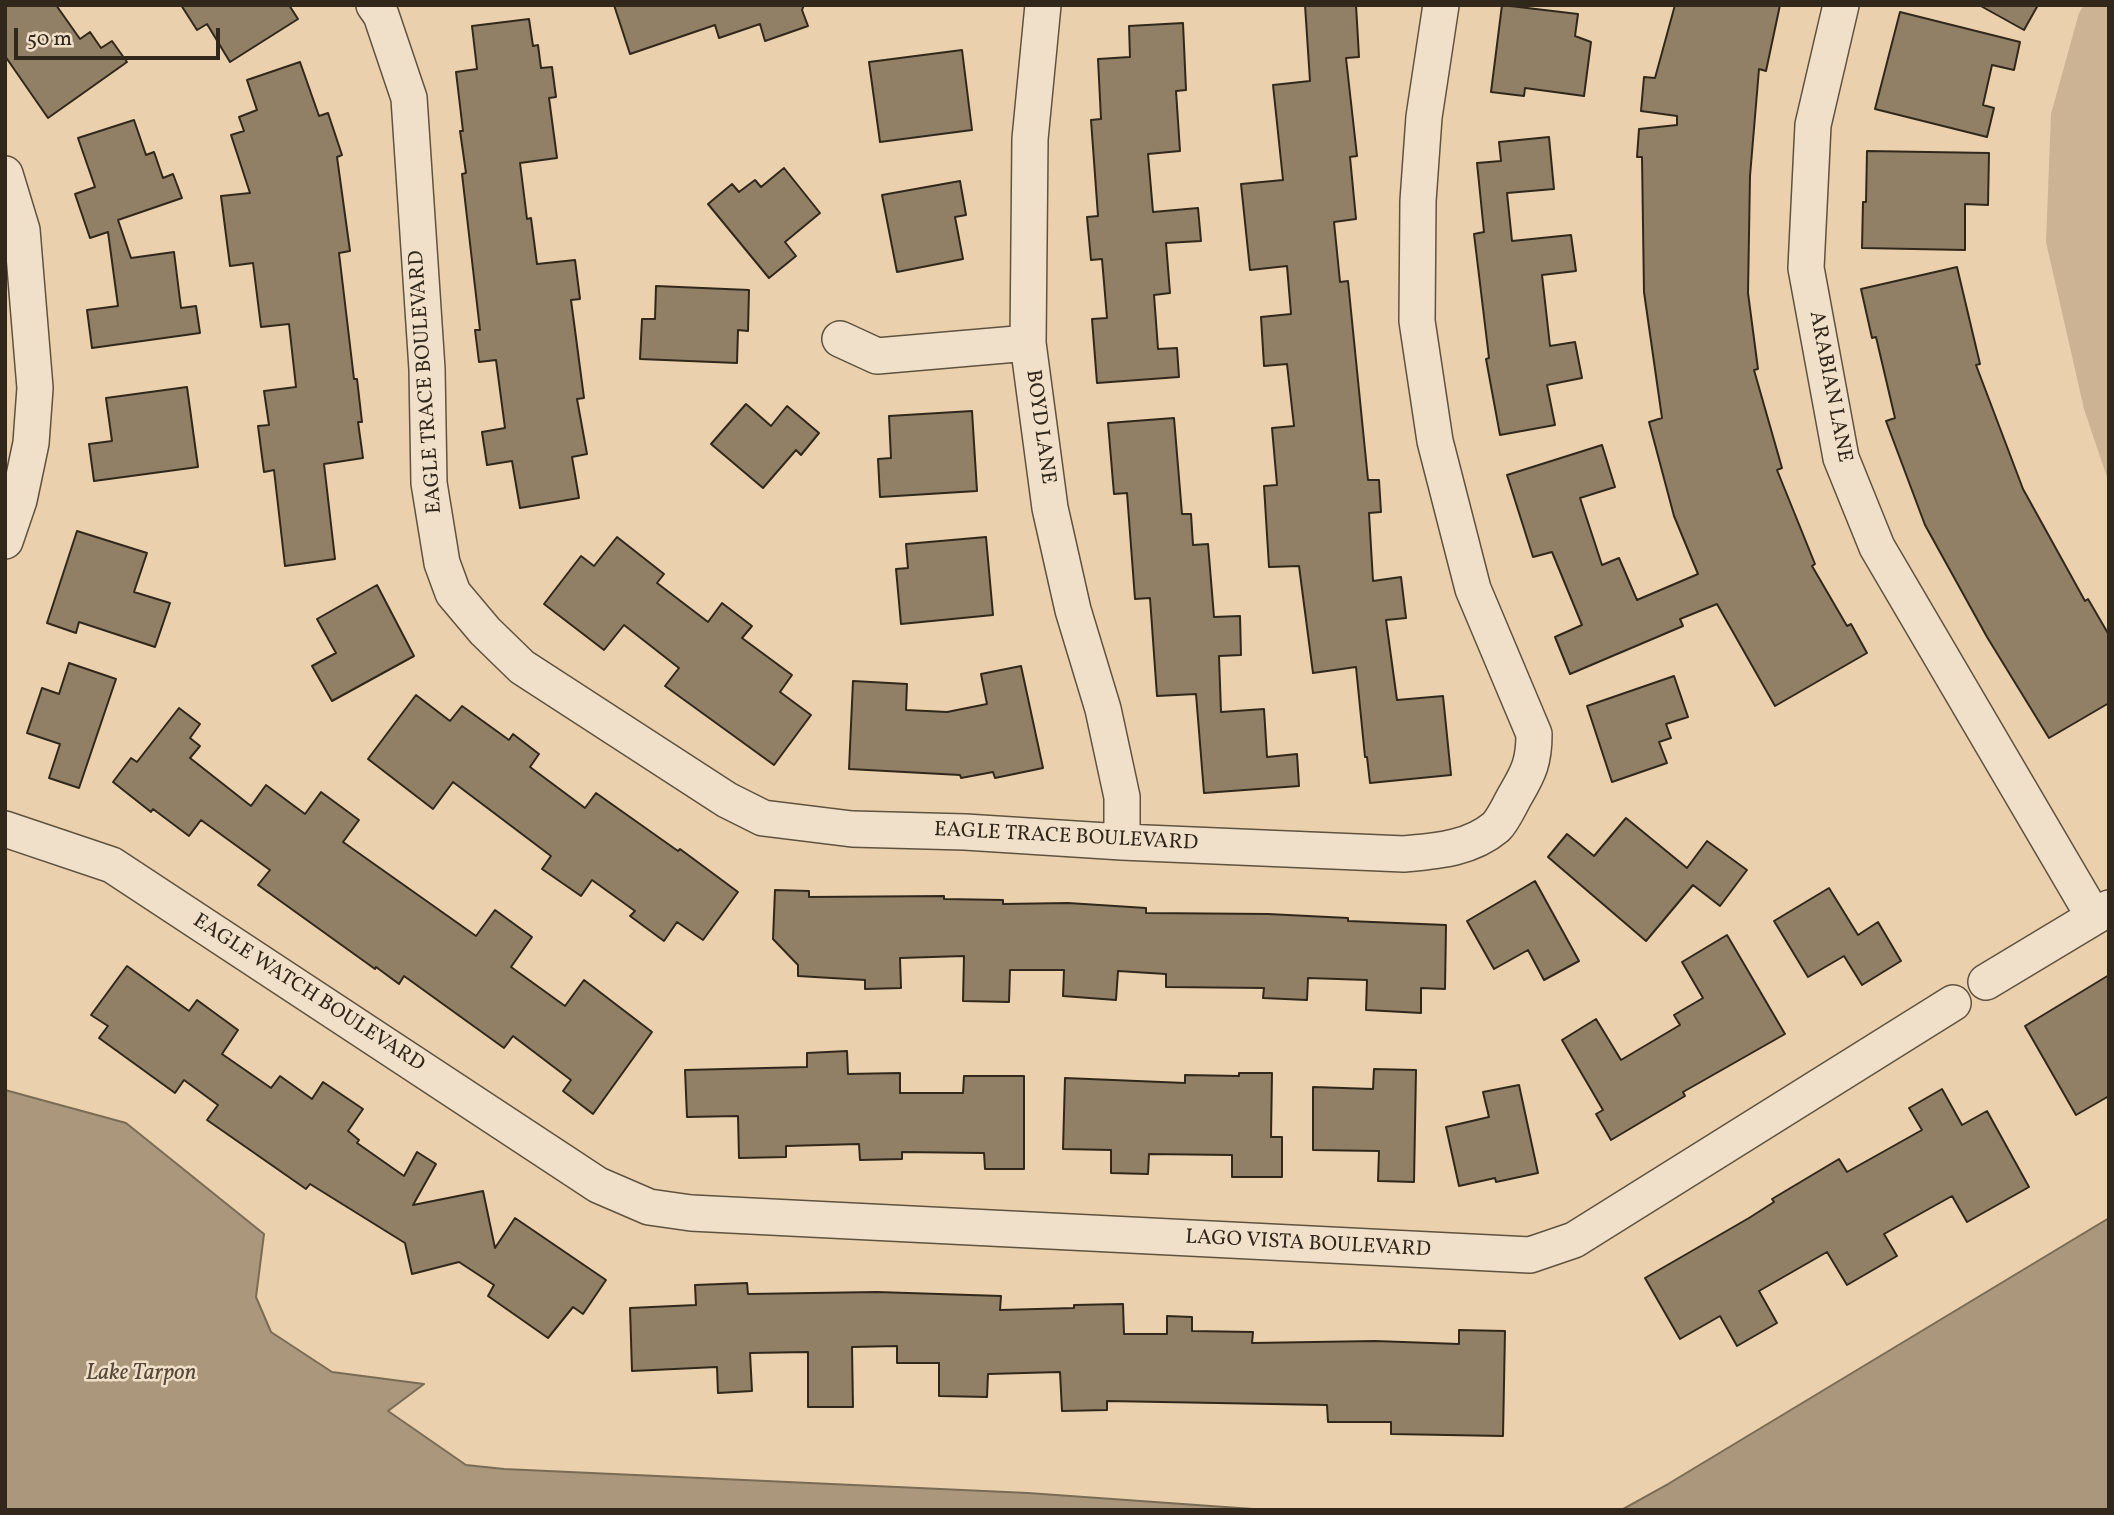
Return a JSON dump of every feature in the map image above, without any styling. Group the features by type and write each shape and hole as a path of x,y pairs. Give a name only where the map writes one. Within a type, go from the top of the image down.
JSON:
{"street":[{"name":"BOYD LANE","path":"1043,5 1030,139 1028,343 1050,508 1073,610 1106,722 1122,797 1122,842"},
{"name":"EAGLE TRACE BOULEVARD","path":"385,9 409,98 427,369 429,483 440,550 453,593 485,631 522,667 727,800 763,818 852,829 965,832 1122,842 1404,854 1468,844 1497,826 1531,769 1534,734 1473,589 1435,441 1417,321 1419,189 1424,117 1441,5"},
{"name":"ARABIAN LANE","path":"1841,5 1813,125 1806,268 1841,458 1877,547 2101,913"},
{"path":"5,174 22,230 35,388 31,443 19,500 5,541"},
{"path":"840,339 877,356 1028,343"},
{"name":"EAGLE WATCH BOULEVARD","path":"5,829 113,865 598,1185"},
{"path":"1986,982 2101,913"},
{"name":"LAGO VISTA BOULEVARD","path":"598,1185 649,1207 691,1213 1530,1255 1574,1240 1953,1003"}],"shaded area":[{"path":"2084,5 2109,5 2109,483 2084,409 2046,242 2051,114 2079,13"}],"water":[{"name":"Lake Tarpon","path":"5,1090 126,1123 264,1234 256,1297 271,1332 332,1372 424,1384 388,1411 466,1465 504,1469 1028,1493 1267,1510 5,1510"},
{"path":"2109,1218 2109,1510 1621,1510 1668,1484"}],"building":[{"path":"5,5 56,5 80,39 90,32 101,48 112,41 127,62 48,118 5,56"},
{"path":"181,5 289,5 298,19 230,62 207,24 197,30"},
{"path":"614,5 804,5 802,10 808,26 765,41 760,24 719,38 715,25 630,54"},
{"path":"1305,5 1356,5 1359,57 1346,58 1357,156 1350,157 1356,219 1334,222 1340,282 1348,281 1368,480 1379,480 1381,512 1369,513 1373,581 1401,577 1406,618 1386,620 1397,700 1443,696 1451,775 1370,783 1356,667 1313,673 1299,566 1269,567 1264,486 1277,485 1272,428 1294,426 1287,364 1264,366 1261,317 1291,314 1287,266 1250,270 1241,184 1283,180 1273,85 1310,81"},
{"path":"1502,5 1578,14 1575,36 1591,42 1584,96 1525,88 1524,96 1491,92"},
{"path":"1675,5 1780,5 1766,71 1759,69 1750,176 1748,293 1758,369 1754,370 1782,468 1777,470 1815,564 1812,566 1847,626 1851,624 1867,653 1775,706 1717,604 1680,619 1683,626 1570,674 1555,637 1582,625 1552,552 1533,557 1507,475 1602,445 1615,487 1580,498 1602,565 1619,558 1637,600 1698,574 1674,516 1649,422 1662,418 1644,292 1642,157 1637,157 1639,129 1677,125 1677,116 1641,111 1644,77 1655,78"},
{"path":"1979,5 2038,5 2024,30"},
{"path":"1900,12 2020,42 2014,70 1992,65 1983,105 1994,108 1987,137 1875,109"},
{"path":"529,19 533,46 538,45 541,68 552,67 556,97 549,98 557,158 520,163 527,219 531,218 537,264 575,260 580,299 571,300 584,398 577,399 587,454 572,457 579,498 520,508 512,461 487,465 482,432 505,428 496,360 479,362 475,330 480,330 462,174 466,173 456,72 477,69 472,26"},
{"path":"1183,23 1186,90 1176,91 1180,151 1148,154 1153,212 1198,208 1201,241 1166,243 1170,293 1154,295 1158,349 1177,348 1179,377 1097,383 1092,319 1107,318 1102,259 1091,260 1087,217 1098,216 1091,120 1101,119 1098,59 1130,57 1129,26"},
{"path":"962,50 972,130 880,142 869,62"},
{"path":"300,62 319,116 328,113 342,155 337,157 350,251 339,253 354,379 357,379 362,422 358,422 363,458 324,464 335,559 285,566 274,470 264,472 258,426 269,425 264,391 296,387 289,324 261,327 253,263 230,266 221,196 250,193 231,135 244,131 239,117 257,110 247,80"},
{"path":"134,120 146,155 154,152 163,178 173,174 182,198 118,220 131,258 174,252 181,308 196,306 200,333 92,348 87,310 118,306 108,232 90,238 75,194 95,187 78,138"},
{"path":"1549,137 1554,189 1507,193 1512,241 1571,235 1576,271 1542,275 1550,346 1575,342 1582,378 1547,385 1555,425 1500,435 1486,359 1489,358 1474,234 1484,232 1477,163 1501,161 1499,142"},
{"path":"1867,151 1989,153 1988,205 1965,204 1965,250 1862,248"},
{"path":"784,168 820,213 785,242 796,256 769,278 708,204 732,184 739,192 755,180 761,187"},
{"path":"960,181 966,215 955,217 963,259 897,272 882,195"},
{"path":"1957,267 1980,364 1976,365 2023,489 2085,601 2088,599 2109,635 2109,703 2049,738 1987,637 1925,525 1886,421 1895,418 1876,337 1872,338 1861,289"},
{"path":"656,286 749,290 748,331 738,330 737,363 640,359 642,319 655,319"},
{"path":"187,387 198,467 94,481 89,444 112,441 106,398"},
{"path":"746,404 771,426 787,406 819,433 801,455 796,450 763,488 711,444"},
{"path":"972,411 977,491 880,497 878,459 891,458 889,416"},
{"path":"1174,418 1182,514 1191,514 1193,545 1208,544 1214,617 1240,616 1241,655 1219,656 1221,712 1264,709 1267,757 1297,754 1299,786 1204,793 1196,694 1157,696 1150,598 1135,599 1127,493 1114,494 1108,423"},
{"path":"77,531 147,553 134,592 170,603 155,647 79,622 76,633 47,623"},
{"path":"617,537 664,574 657,583 708,622 722,603 752,626 742,638 792,675 780,692 811,715 774,765 665,686 679,668 624,625 604,650 544,604 581,556 594,566"},
{"path":"986,537 993,615 901,624 896,569 908,568 906,544"},
{"path":"377,585 414,656 332,701 312,666 336,653 317,619"},
{"path":"69,663 116,679 79,788 49,778 60,744 27,733 42,688 59,694"},
{"path":"1021,666 1043,768 995,778 993,772 961,778 960,775 849,769 853,681 907,684 906,710 947,712 987,704 981,674"},
{"path":"1674,676 1688,717 1666,724 1671,738 1659,742 1667,763 1612,782 1587,706"},
{"path":"416,695 450,721 462,706 509,740 513,734 539,754 530,767 585,808 596,793 678,851 680,849 738,892 703,940 677,922 664,941 630,916 635,911 592,880 581,896 542,869 551,856 453,782 433,809 368,759"},
{"path":"179,708 200,724 190,738 200,746 190,758 251,806 266,785 305,814 321,792 359,820 343,842 476,936 495,910 532,937 511,967 565,1006 584,980 652,1032 593,1114 563,1091 571,1080 513,1036 504,1048 404,976 399,984 376,967 375,969 258,885 270,870 201,820 189,836 153,809 151,812 113,782 131,758 137,762"},
{"path":"1626,818 1687,868 1707,841 1747,870 1720,906 1693,885 1646,941 1548,857 1567,834 1594,856"},
{"path":"1535,881 1579,961 1544,980 1528,950 1494,969 1467,921"},
{"path":"1829,888 1858,935 1878,922 1901,961 1862,985 1844,956 1808,977 1774,921"},
{"path":"775,890 809,891 809,897 944,896 944,899 1003,900 1003,904 1068,903 1146,908 1146,913 1268,914 1446,925 1445,989 1421,988 1421,1013 1366,1010 1367,980 1308,978 1307,1000 1263,998 1264,988 1166,987 1166,974 1118,971 1116,1000 1063,996 1064,970 1010,970 1009,1002 963,1001 964,956 900,958 901,988 865,989 865,980 798,976 798,965 773,939"},
{"path":"1727,935 1785,1034 1683,1092 1685,1096 1611,1140 1596,1114 1603,1110 1562,1040 1596,1019 1621,1060 1680,1025 1674,1015 1703,998 1682,962"},
{"path":"127,966 189,1011 197,1000 238,1030 222,1054 271,1088 280,1076 312,1099 323,1082 363,1109 348,1131 359,1140 357,1143 404,1176 417,1152 436,1164 413,1205 483,1191 495,1248 515,1218 606,1280 583,1314 573,1307 548,1338 488,1296 494,1285 459,1262 412,1274 405,1243 310,1184 306,1189 207,1120 218,1105 184,1080 175,1093 99,1038 108,1026 91,1015"},
{"path":"2109,975 2109,1096 2076,1115 2025,1026"},
{"path":"847,1051 848,1074 900,1073 900,1093 963,1093 964,1076 1024,1076 1024,1169 985,1169 984,1153 902,1152 902,1159 860,1160 859,1144 786,1146 786,1157 739,1158 738,1116 687,1117 685,1070 807,1067 807,1053"},
{"path":"1374,1069 1416,1070 1414,1182 1378,1181 1379,1151 1313,1150 1313,1087 1373,1089"},
{"path":"1239,1073 1272,1073 1271,1137 1282,1137 1282,1177 1232,1177 1232,1155 1149,1154 1148,1174 1111,1173 1111,1150 1063,1149 1065,1078 1185,1083 1185,1075 1239,1076"},
{"path":"1519,1085 1538,1173 1459,1186 1446,1127 1489,1117 1483,1092"},
{"path":"1942,1089 1962,1125 1987,1111 2029,1187 1967,1222 1952,1196 1884,1234 1897,1256 1847,1285 1827,1252 1759,1291 1777,1323 1737,1346 1720,1316 1680,1339 1645,1278 1749,1218 1774,1202 1772,1199 1839,1159 1847,1172 1922,1130 1909,1108"},
{"path":"747,1283 748,1294 877,1292 1001,1296 1000,1310 1123,1304 1124,1334 1167,1334 1167,1316 1192,1317 1192,1331 1253,1332 1252,1343 1375,1341 1459,1344 1459,1330 1505,1331 1503,1436 1391,1434 1391,1422 1328,1422 1327,1405 1107,1401 1107,1410 1062,1411 1060,1372 988,1374 987,1397 939,1396 939,1363 897,1363 897,1346 852,1347 853,1407 808,1407 808,1352 750,1353 752,1391 718,1393 717,1367 632,1371 630,1308 696,1305 695,1285"}]}
